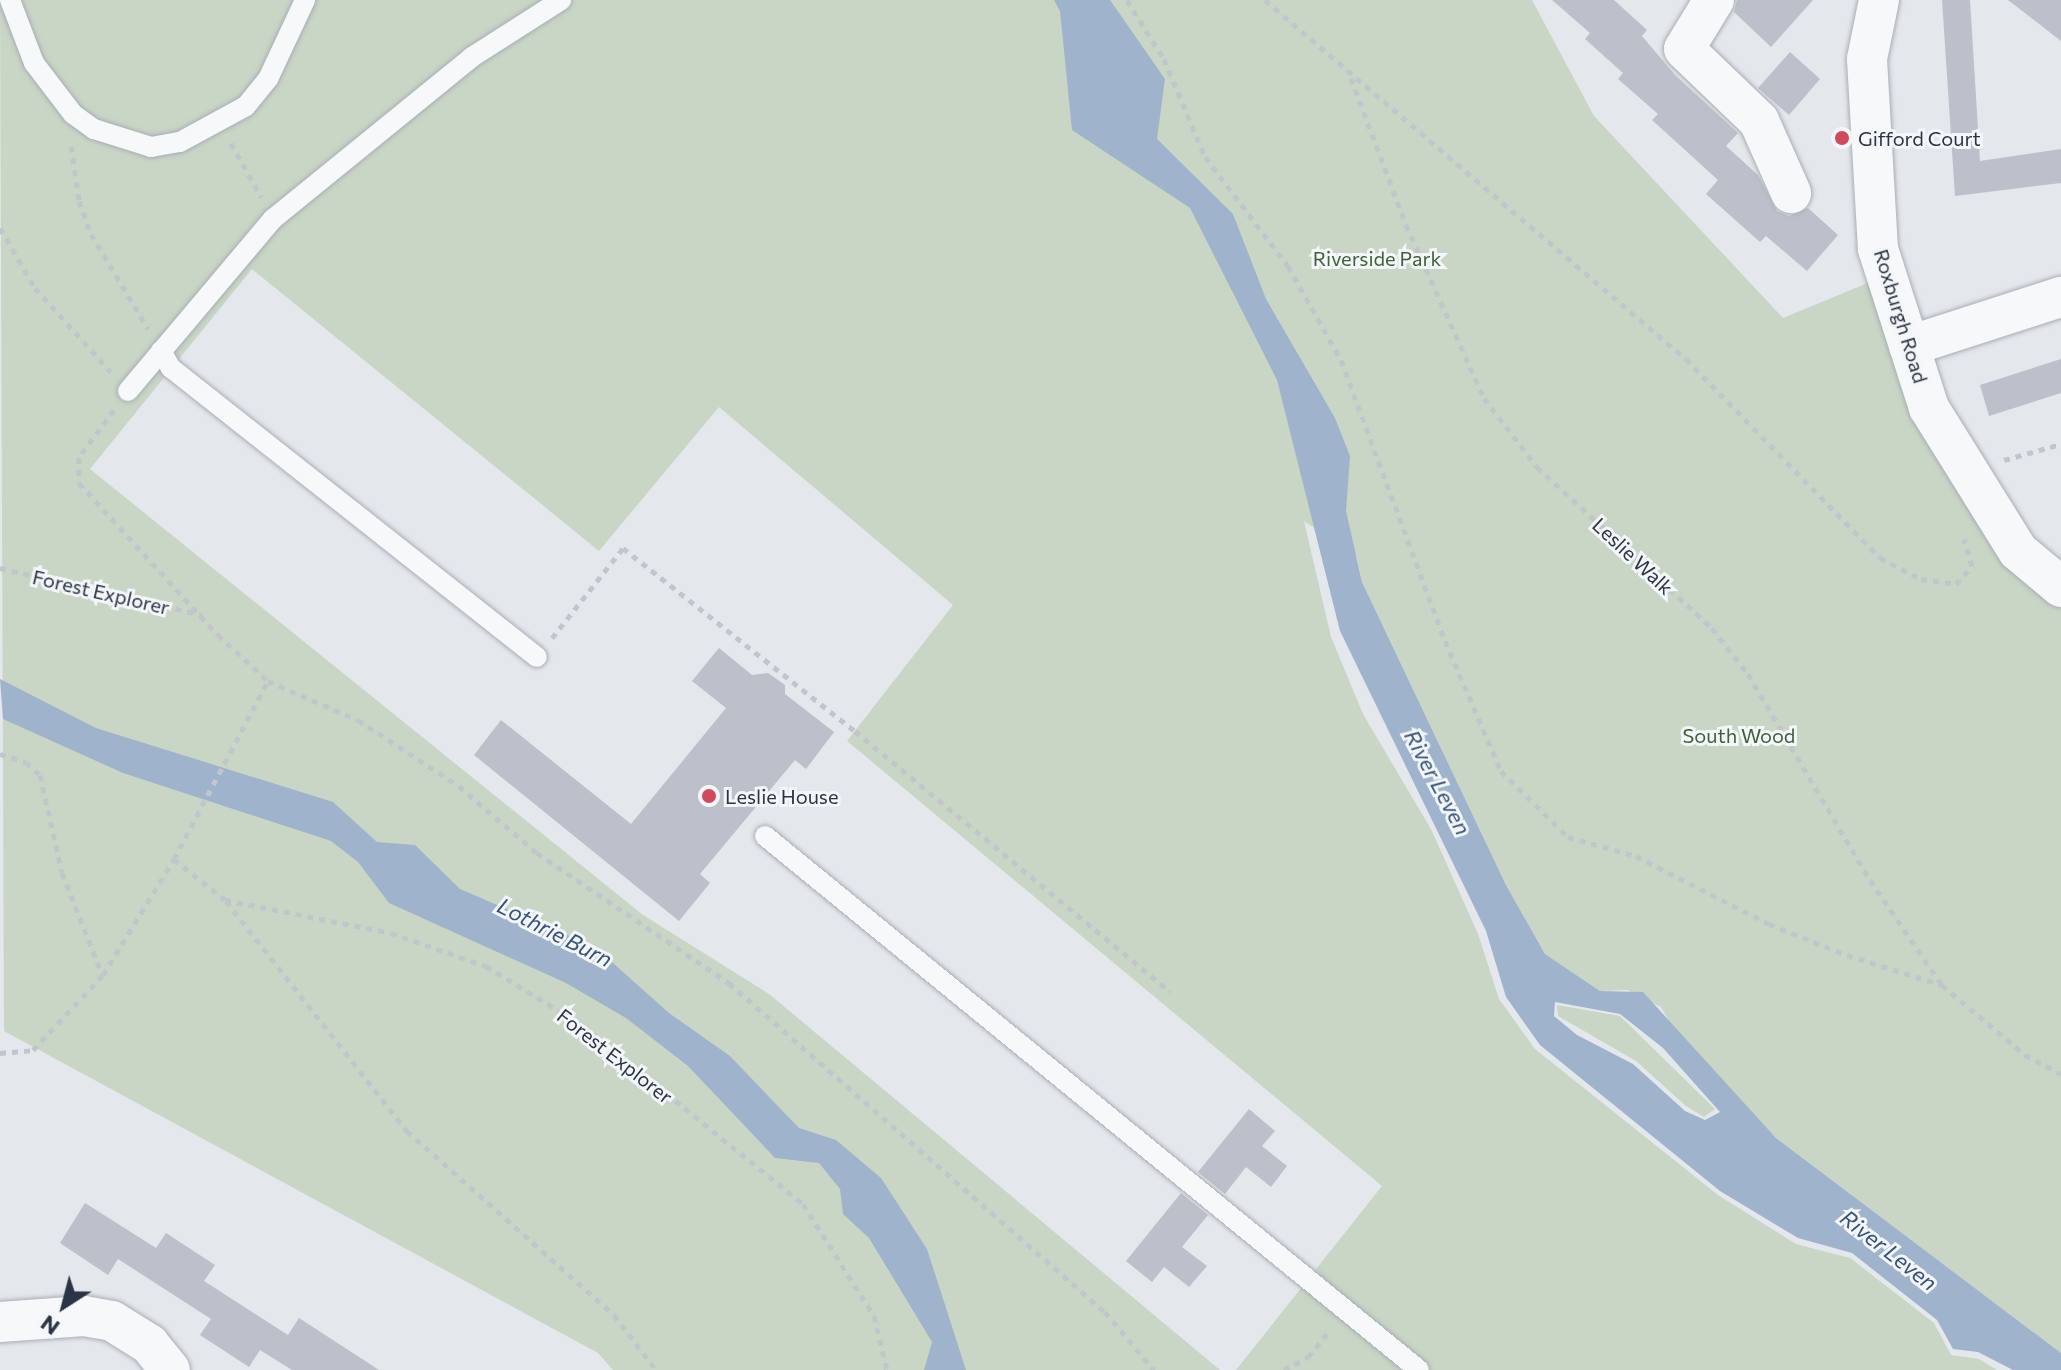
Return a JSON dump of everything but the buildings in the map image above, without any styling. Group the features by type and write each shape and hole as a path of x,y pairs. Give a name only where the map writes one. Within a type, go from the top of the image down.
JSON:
{"street":[{"path":"1714,0 1684,49 1759,121 1791,193"},
{"name":"Roxburgh Road","path":"1879,0 1867,59 1878,249 1929,408 2018,551 2061,587"},
{"path":"1909,346 2061,297"},
{"path":"0,1322 84,1316 112,1321 149,1344 170,1370"}],"lane":[{"path":"10,0 34,63 73,114 94,129 151,147 180,142 220,125 259,93 305,0"},
{"path":"128,391 273,219 472,57 561,0"},
{"path":"161,351 171,368 537,657"},
{"path":"765,836 1419,1370"}],"path":[{"path":"1127,0 1164,59 1205,157 1288,266 1341,360 1445,641 1501,771 1568,837 1636,856 1821,945 1942,985"},
{"name":"Leslie Walk","path":"1265,0 1351,78 1406,225 1484,398 1537,467 1712,628 1748,674 1870,880 1942,985 2025,1055 2061,1074"},
{"path":"1351,78 1686,359 1880,558 1921,579 1956,584 1969,577 1972,566 1959,525"},
{"path":"73,114 71,169 91,234 161,351"},
{"path":"231,144 273,219"},
{"path":"0,228 35,288 128,391 79,457 79,483 268,681 370,728 459,786 537,853 729,983 1105,1312 1154,1370"},
{"path":"1968,470 2061,444"},
{"path":"537,657 623,548 855,731 1170,992"},
{"name":"Forest Explorer","path":"0,568 202,615"},
{"path":"0,1053 33,1050 103,975 174,859 226,755 268,681"},
{"path":"0,754 26,762 40,775 62,873 103,975"},
{"name":"Forest Explorer","path":"174,859 225,900 407,1131 614,1315 656,1370"},
{"name":"Forest Explorer","path":"225,900 391,933 473,961 582,1025 803,1204 874,1316 887,1370"},
{"path":"1284,1370 1308,1357 1346,1309"}],"green space":[{"name":"Riverside Park","path":"0,0 1532,0 1594,116 1783,318 1870,282 2061,596 2061,1353 1776,1138 1676,1033 1661,1007 1627,990 1600,991 1545,954 1506,885 1362,582 1357,557 1304,521 1331,637 1363,714 1432,831 1478,934 1499,999 1535,1049 1718,1195 1796,1244 1850,1258 1934,1323 1951,1355 1979,1359 1997,1370 1236,1370 1382,1186 847,741 953,605 719,407 599,551 252,269 90,469 643,915 769,994 1220,1370 613,1370 598,1353 4,1031"},
{"path":"1557,1005 1620,1016 1715,1109 1704,1117 1686,1106 1636,1061 1558,1016"}],"water":[{"name":"River Leven","path":"1054,0 1110,0 1165,79 1157,139 1233,214 1266,299 1335,418 1350,456 1346,511 1362,582 1506,885 1545,954 1600,991 1643,992 1776,1138 2061,1353 2061,1370 2013,1370 1978,1352 1953,1349 1937,1320 1852,1253 1798,1238 1720,1191 1540,1045 1506,997 1486,931 1340,631 1277,380 1190,208 1072,130 1060,11","holes":["1555,1002 1620,1014 1663,1048 1720,1112 1705,1120 1685,1111 1633,1064 1577,1035 1554,1016"]},
{"name":"Lothrie Burn","path":"0,679 96,728 333,802 377,842 415,845 460,889 595,947 669,1013 730,1056 799,1128 836,1140 881,1178 927,1249 966,1370 924,1370 932,1342 869,1238 843,1214 840,1189 819,1163 775,1158 688,1066 626,1018 566,983 389,903 358,862 331,841 123,773 3,719"}],"place":[{"name":"Gifford Court","path":"1842,138"},
{"name":"Leslie House","path":"709,796"}],"park label":[{"name":"South Wood","path":"1739,735"}]}
